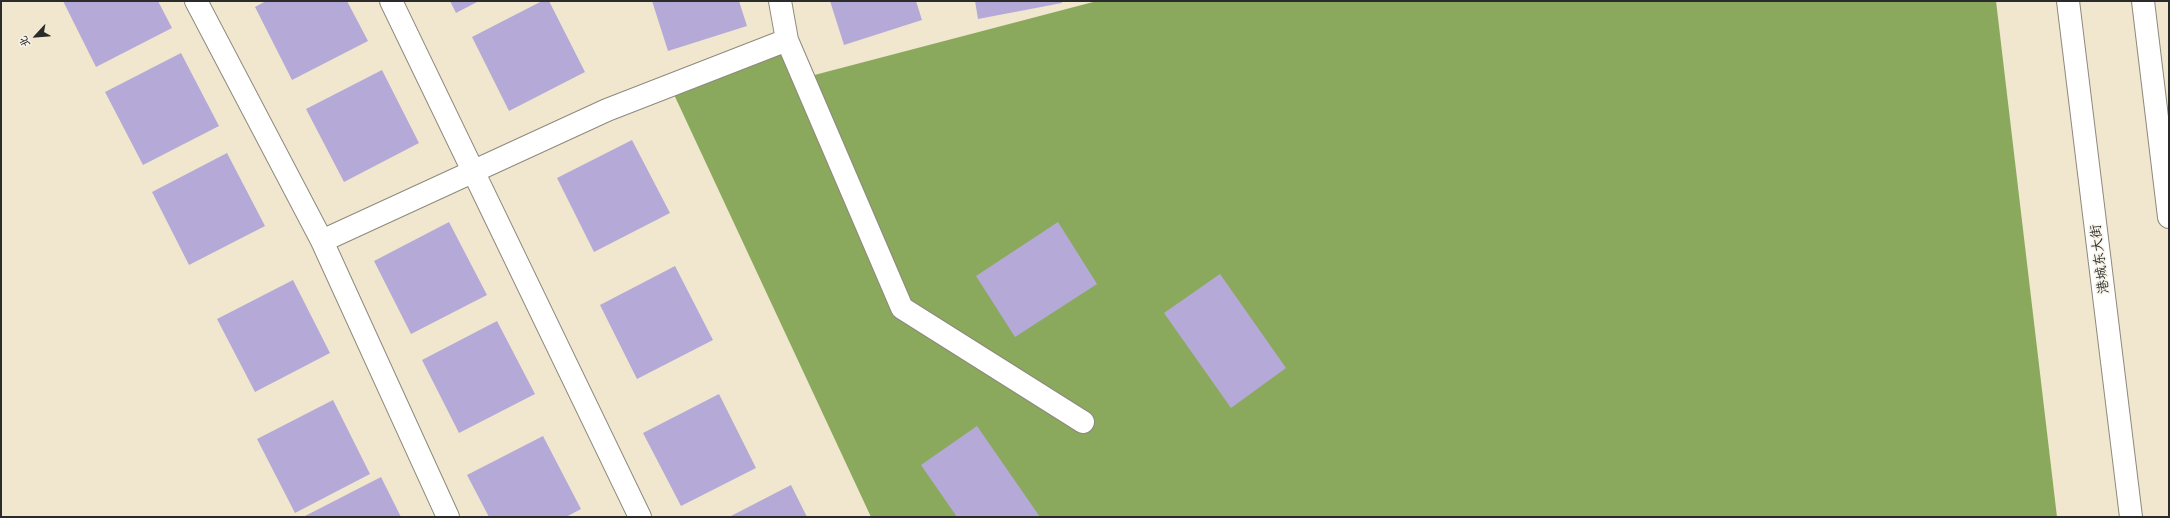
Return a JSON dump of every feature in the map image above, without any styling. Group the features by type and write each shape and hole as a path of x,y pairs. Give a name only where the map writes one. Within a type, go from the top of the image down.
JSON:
{"street":[{"path":"196,1 322,241 448,517"},
{"path":"391,1 640,517"},
{"path":"780,1 787,40 902,308 1083,422"},
{"name":"港城东大街","path":"2068,1 2131,517"},
{"path":"2143,1 2169,217"},
{"path":"322,241 607,110 787,40"}],"green space":[{"path":"1097,1 1996,1 2057,517 871,517 670,86 787,40 803,78"}],"building":[{"path":"63,1 158,1 172,28 96,67"},
{"path":"266,1 347,1 368,41 292,80 255,7"},
{"path":"450,1 479,1 456,13"},
{"path":"542,1 549,1 585,72 509,111 472,37"},
{"path":"652,1 739,1 747,26 668,51"},
{"path":"830,1 916,1 922,20 844,45"},
{"path":"975,1 1062,1 1062,3 978,19"},
{"path":"181,53 219,126 143,165 105,92"},
{"path":"382,70 419,143 344,182 306,109"},
{"path":"632,140 670,213 594,252 557,178"},
{"path":"227,153 265,226 189,265 152,192"},
{"path":"449,222 487,295 411,334 374,261"},
{"path":"1058,222 1097,284 1015,337 976,276"},
{"path":"675,266 713,340 637,379 600,305"},
{"path":"1220,274 1286,368 1231,408 1164,313"},
{"path":"293,280 330,353 255,392 217,319"},
{"path":"497,321 535,394 459,433 422,360"},
{"path":"719,394 756,468 681,506 643,433"},
{"path":"333,400 370,474 295,513 257,439"},
{"path":"977,426 1040,517 957,517 921,465"},
{"path":"543,436 581,509 566,517 489,517 467,475"},
{"path":"381,477 401,517 305,517 305,516"},
{"path":"791,485 807,517 729,517"}]}
